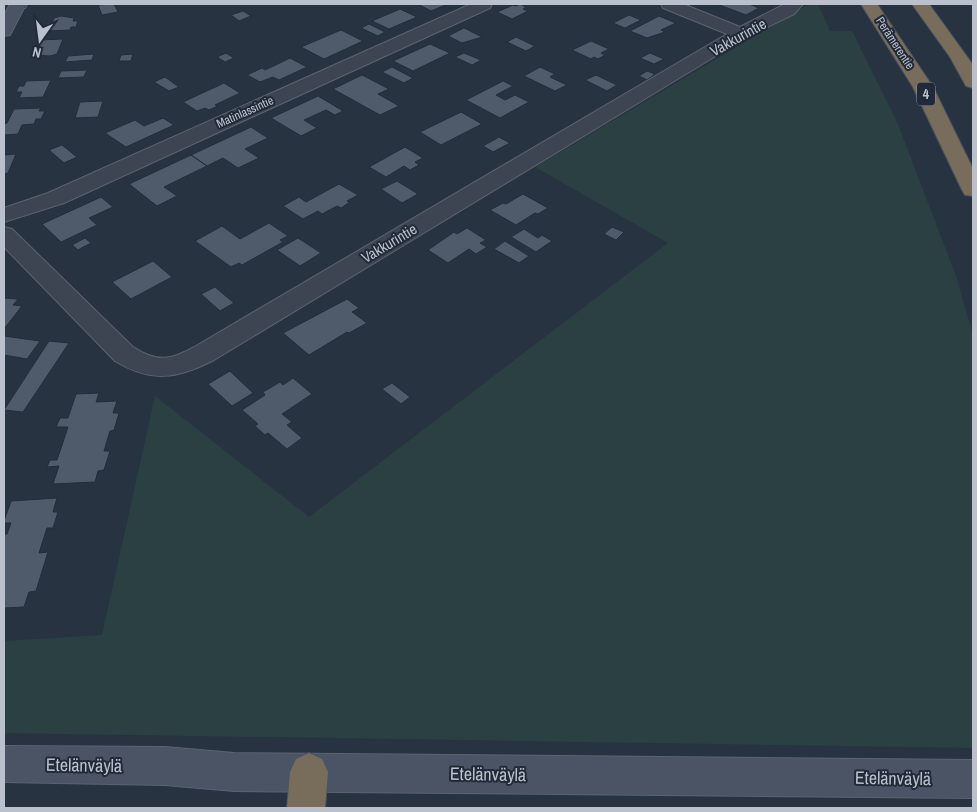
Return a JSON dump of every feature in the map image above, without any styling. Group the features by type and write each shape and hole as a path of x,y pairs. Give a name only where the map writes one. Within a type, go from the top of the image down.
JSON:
{"highway":[{"name":"Perämerentie","path":"869,4 923,87 973,190"},
{"path":"920,4 958,56 973,82"},
{"path":"958,56 973,68"},
{"path":"306,808 309,772"}],"main road":[{"path":"4,6 18,4"},
{"path":"4,31 18,4"},
{"name":"Etelänväylä","path":"4,764 165,766 234,772 973,779"}],"street":[{"name":"Matinlassintie","path":"4,215 56,198 484,4"},
{"path":"668,4 741,33"},
{"name":"Vakkurintie","path":"4,234 124,354 139,363 170,368 205,353 741,33 788,10 795,4"}],"green space":[{"path":"809,4 818,4 830,31 852,31 897,122 956,276 973,335 973,748 4,733 4,641 102,635 155,396 309,517 668,243 535,167"}],"building":[{"path":"114,4 118,12 102,15 98,5"},
{"path":"418,4 448,4 431,11"},
{"path":"520,4 526,7 523,9 528,11 512,19 497,12 513,5"},
{"path":"717,4 749,4 759,8 746,15"},
{"path":"400,9 417,17 389,29 372,21"},
{"path":"243,11 251,16 239,21 231,15"},
{"path":"629,15 641,20 625,28 613,23"},
{"path":"61,16 74,18 73,21 78,21 76,27 71,27 70,30 49,31 50,27 46,27 47,23 52,23 54,18"},
{"path":"659,16 676,23 661,30 665,32 647,38 630,31"},
{"path":"369,24 385,32 378,36 361,28"},
{"path":"464,28 482,37 462,43 448,36"},
{"path":"341,30 363,41 324,59 301,47"},
{"path":"516,37 535,46 526,51 507,42"},
{"path":"63,39 57,54 50,56 33,55 39,40"},
{"path":"591,41 609,49 601,53 605,55 598,59 594,57 591,59 572,50"},
{"path":"430,44 450,53 413,71 393,61"},
{"path":"226,53 234,58 225,62 217,57"},
{"path":"464,53 481,60 472,65 455,57"},
{"path":"650,53 664,59 654,64 640,58"},
{"path":"94,54 92,60 65,62 68,56"},
{"path":"133,54 131,61 119,61 121,55"},
{"path":"290,58 307,67 279,80 273,77 260,82 247,75 262,68 265,70"},
{"path":"392,67 413,78 404,83 382,72"},
{"path":"540,67 555,74 550,77 567,85 555,91 524,76"},
{"path":"87,70 84,77 58,78 61,71"},
{"path":"647,71 655,74 647,80 639,76"},
{"path":"362,75 389,89 378,94 399,106 380,115 333,89"},
{"path":"596,75 617,85 607,91 585,80"},
{"path":"165,77 179,87 169,91 154,82"},
{"path":"51,80 43,97 19,98 22,92 16,92 19,86 24,86 26,81"},
{"path":"503,81 513,86 496,95 505,100 515,95 529,102 500,118 466,100"},
{"path":"224,83 240,93 209,110 205,108 197,111 183,102"},
{"path":"318,96 343,111 335,115 326,110 304,120 317,128 301,136 271,118"},
{"path":"103,101 98,117 75,118 80,102"},
{"path":"41,108 39,111 45,111 41,119 36,119 34,124 22,125 18,134 4,135 4,124 7,123 14,109"},
{"path":"461,112 482,124 441,145 420,132"},
{"path":"163,118 174,125 126,147 105,133 135,120 144,126"},
{"path":"251,127 268,138 245,149 259,158 238,168 223,158 207,166 191,155"},
{"path":"499,137 510,143 493,152 483,146"},
{"path":"62,145 77,157 64,163 49,150"},
{"path":"405,147 423,158 415,162 419,165 410,170 404,166 386,177 369,167"},
{"path":"16,154 8,173 4,174 4,155"},
{"path":"191,155 207,166 164,187 177,196 157,206 129,184"},
{"path":"397,181 418,194 402,203 381,189"},
{"path":"339,184 358,195 347,201 350,202 341,208 337,206 322,214 318,211 303,219 283,206 299,197 306,202"},
{"path":"523,194 548,208 538,214 535,213 516,225 490,210 503,203 506,204"},
{"path":"101,197 113,207 89,218 97,225 61,242 42,224"},
{"path":"269,223 288,236 280,240 283,242 242,265 239,263 231,267 195,241 222,226 240,239"},
{"path":"612,227 624,232 616,240 604,234"},
{"path":"467,228 486,240 480,243 487,247 476,254 469,249 448,263 428,250 454,232 457,234"},
{"path":"524,229 538,238 542,235 552,241 536,252 511,237"},
{"path":"85,238 91,243 78,250 72,245"},
{"path":"298,238 321,253 300,266 277,250"},
{"path":"505,241 529,256 519,263 494,249"},
{"path":"153,261 172,277 131,299 112,282"},
{"path":"215,287 234,303 220,311 201,294"},
{"path":"4,298 18,299 13,305 22,306 4,329"},
{"path":"347,299 359,308 352,312 367,323 349,333 347,332 309,355 283,333"},
{"path":"4,336 40,341 27,359 4,355"},
{"path":"49,341 69,343 23,412 4,410"},
{"path":"230,371 253,393 232,406 208,384"},
{"path":"293,378 312,394 282,414 292,422 287,425 302,438 287,449 268,433 265,435 255,426 258,424 242,410 265,395 263,392 280,382 283,385"},
{"path":"392,383 410,397 401,404 382,389"},
{"path":"99,393 96,402 117,401 113,413 119,413 114,430 110,431 104,451 110,451 104,470 98,471 95,482 53,484 59,466 47,467 50,460 57,460 68,427 56,427 60,418 68,418 76,394"},
{"path":"57,498 53,512 58,512 53,528 47,528 39,553 48,552 36,591 29,592 24,607 4,608 4,534 7,534 11,523 4,523 4,521 11,501"}]}
